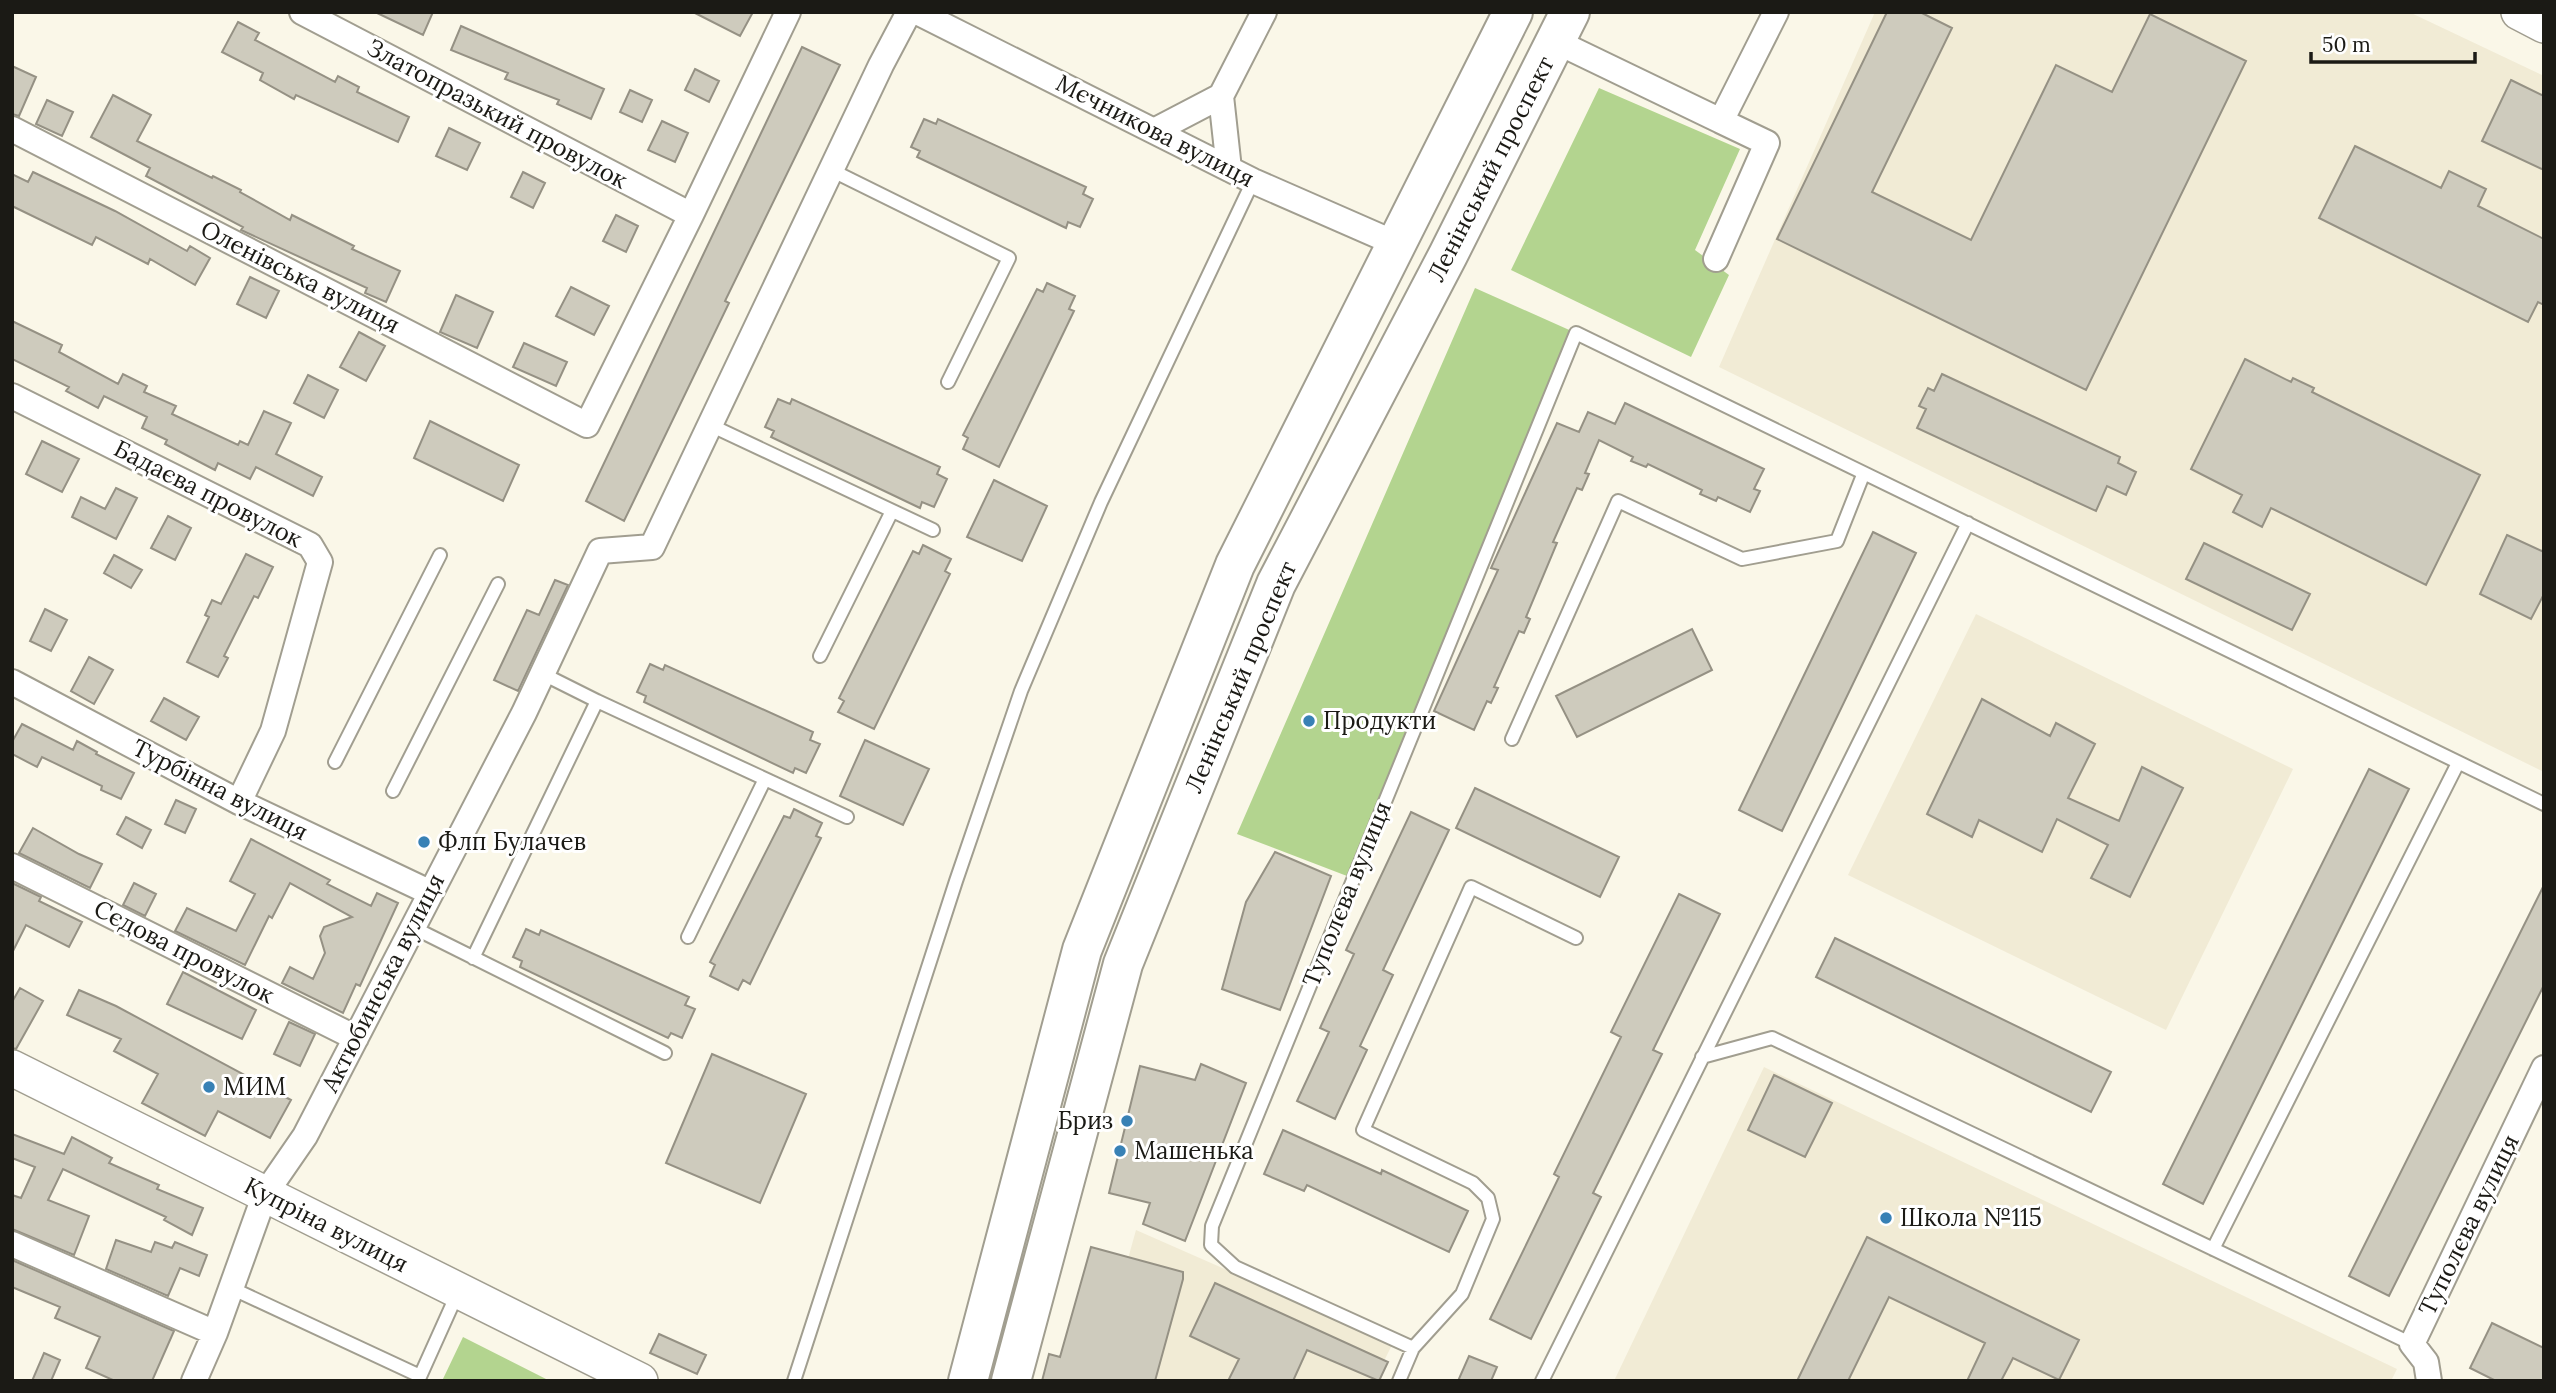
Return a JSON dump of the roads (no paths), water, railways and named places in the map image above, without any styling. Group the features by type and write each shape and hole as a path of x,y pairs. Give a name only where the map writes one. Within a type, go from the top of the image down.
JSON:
{"main road":[{"name":"Ленінський проспект","path":"968,1381 1082,950 1235,565 1513,12"},
{"path":"2519,12 2544,24"},
{"name":"Ленінський проспект","path":"1011,1381 1123,964 1276,584 1442,267 1563,27"},
{"name":"Купріна вулиця","path":"12,1068 640,1381"}],"street":[{"name":"Златопразький провулок","path":"302,12 691,215"},
{"path":"691,215 788,12"},
{"path":"710,425 881,65 909,12"},
{"name":"Мєчникова вулиця","path":"917,12 1253,181 1396,244"},
{"path":"1229,169 1221,96 1264,12"},
{"path":"1721,121 1776,12"},
{"path":"1563,27 1721,121 1767,143 1716,260"},
{"path":"1154,131 1221,96"},
{"name":"Оленівська вулиця","path":"12,129 587,425 691,215"},
{"name":"Бадаєва провулок","path":"12,396 310,545 315,553 320,562 314,589 273,731 239,802"},
{"name":"Актюбинська вулиця","path":"194,1381 215,1334 265,1194 305,1136 543,674 600,551 652,547 710,425"},
{"name":"Турбінна вулиця","path":"12,682 239,802 429,892"},
{"name":"Сєдова провулок","path":"12,866 356,1038"},
{"name":"Туполєва вулиця","path":"2429,1381 2426,1362 2412,1344 2544,1068"},
{"path":"12,1244 215,1334"}],"lane":[{"path":"831,170 1009,258 948,382"},
{"path":"794,1381 956,881 1021,691 1101,502 1253,181"},
{"name":"Туполєва вулиця","path":"1412,1348 1235,1267 1211,1245 1212,1226 1576,333 1863,475"},
{"path":"710,425 933,530"},
{"path":"1512,739 1618,501 1742,559 1837,541 1863,475 1968,523 2544,804"},
{"path":"820,656 892,511"},
{"path":"1542,1381 1968,523"},
{"path":"335,762 440,555"},
{"path":"393,791 498,584"},
{"path":"543,674 847,817"},
{"path":"473,957 597,701"},
{"path":"2213,1249 2458,763"},
{"path":"688,937 765,779"},
{"path":"1399,1381 1412,1348 1462,1294 1493,1219 1488,1198 1473,1183 1363,1130 1471,887 1576,938"},
{"path":"412,927 665,1053"},
{"path":"1702,1058 1772,1038 2412,1344"},
{"path":"231,1288 419,1378 458,1292"}],"place":[{"name":"Продукти","path":"1309,721"},
{"name":"Флп Булачев","path":"424,842"},
{"name":"МИМ","path":"209,1087"},
{"name":"Бриз","path":"1127,1121"},
{"name":"Машенька","path":"1120,1151"},
{"name":"Школа №115","path":"1886,1218"}]}
